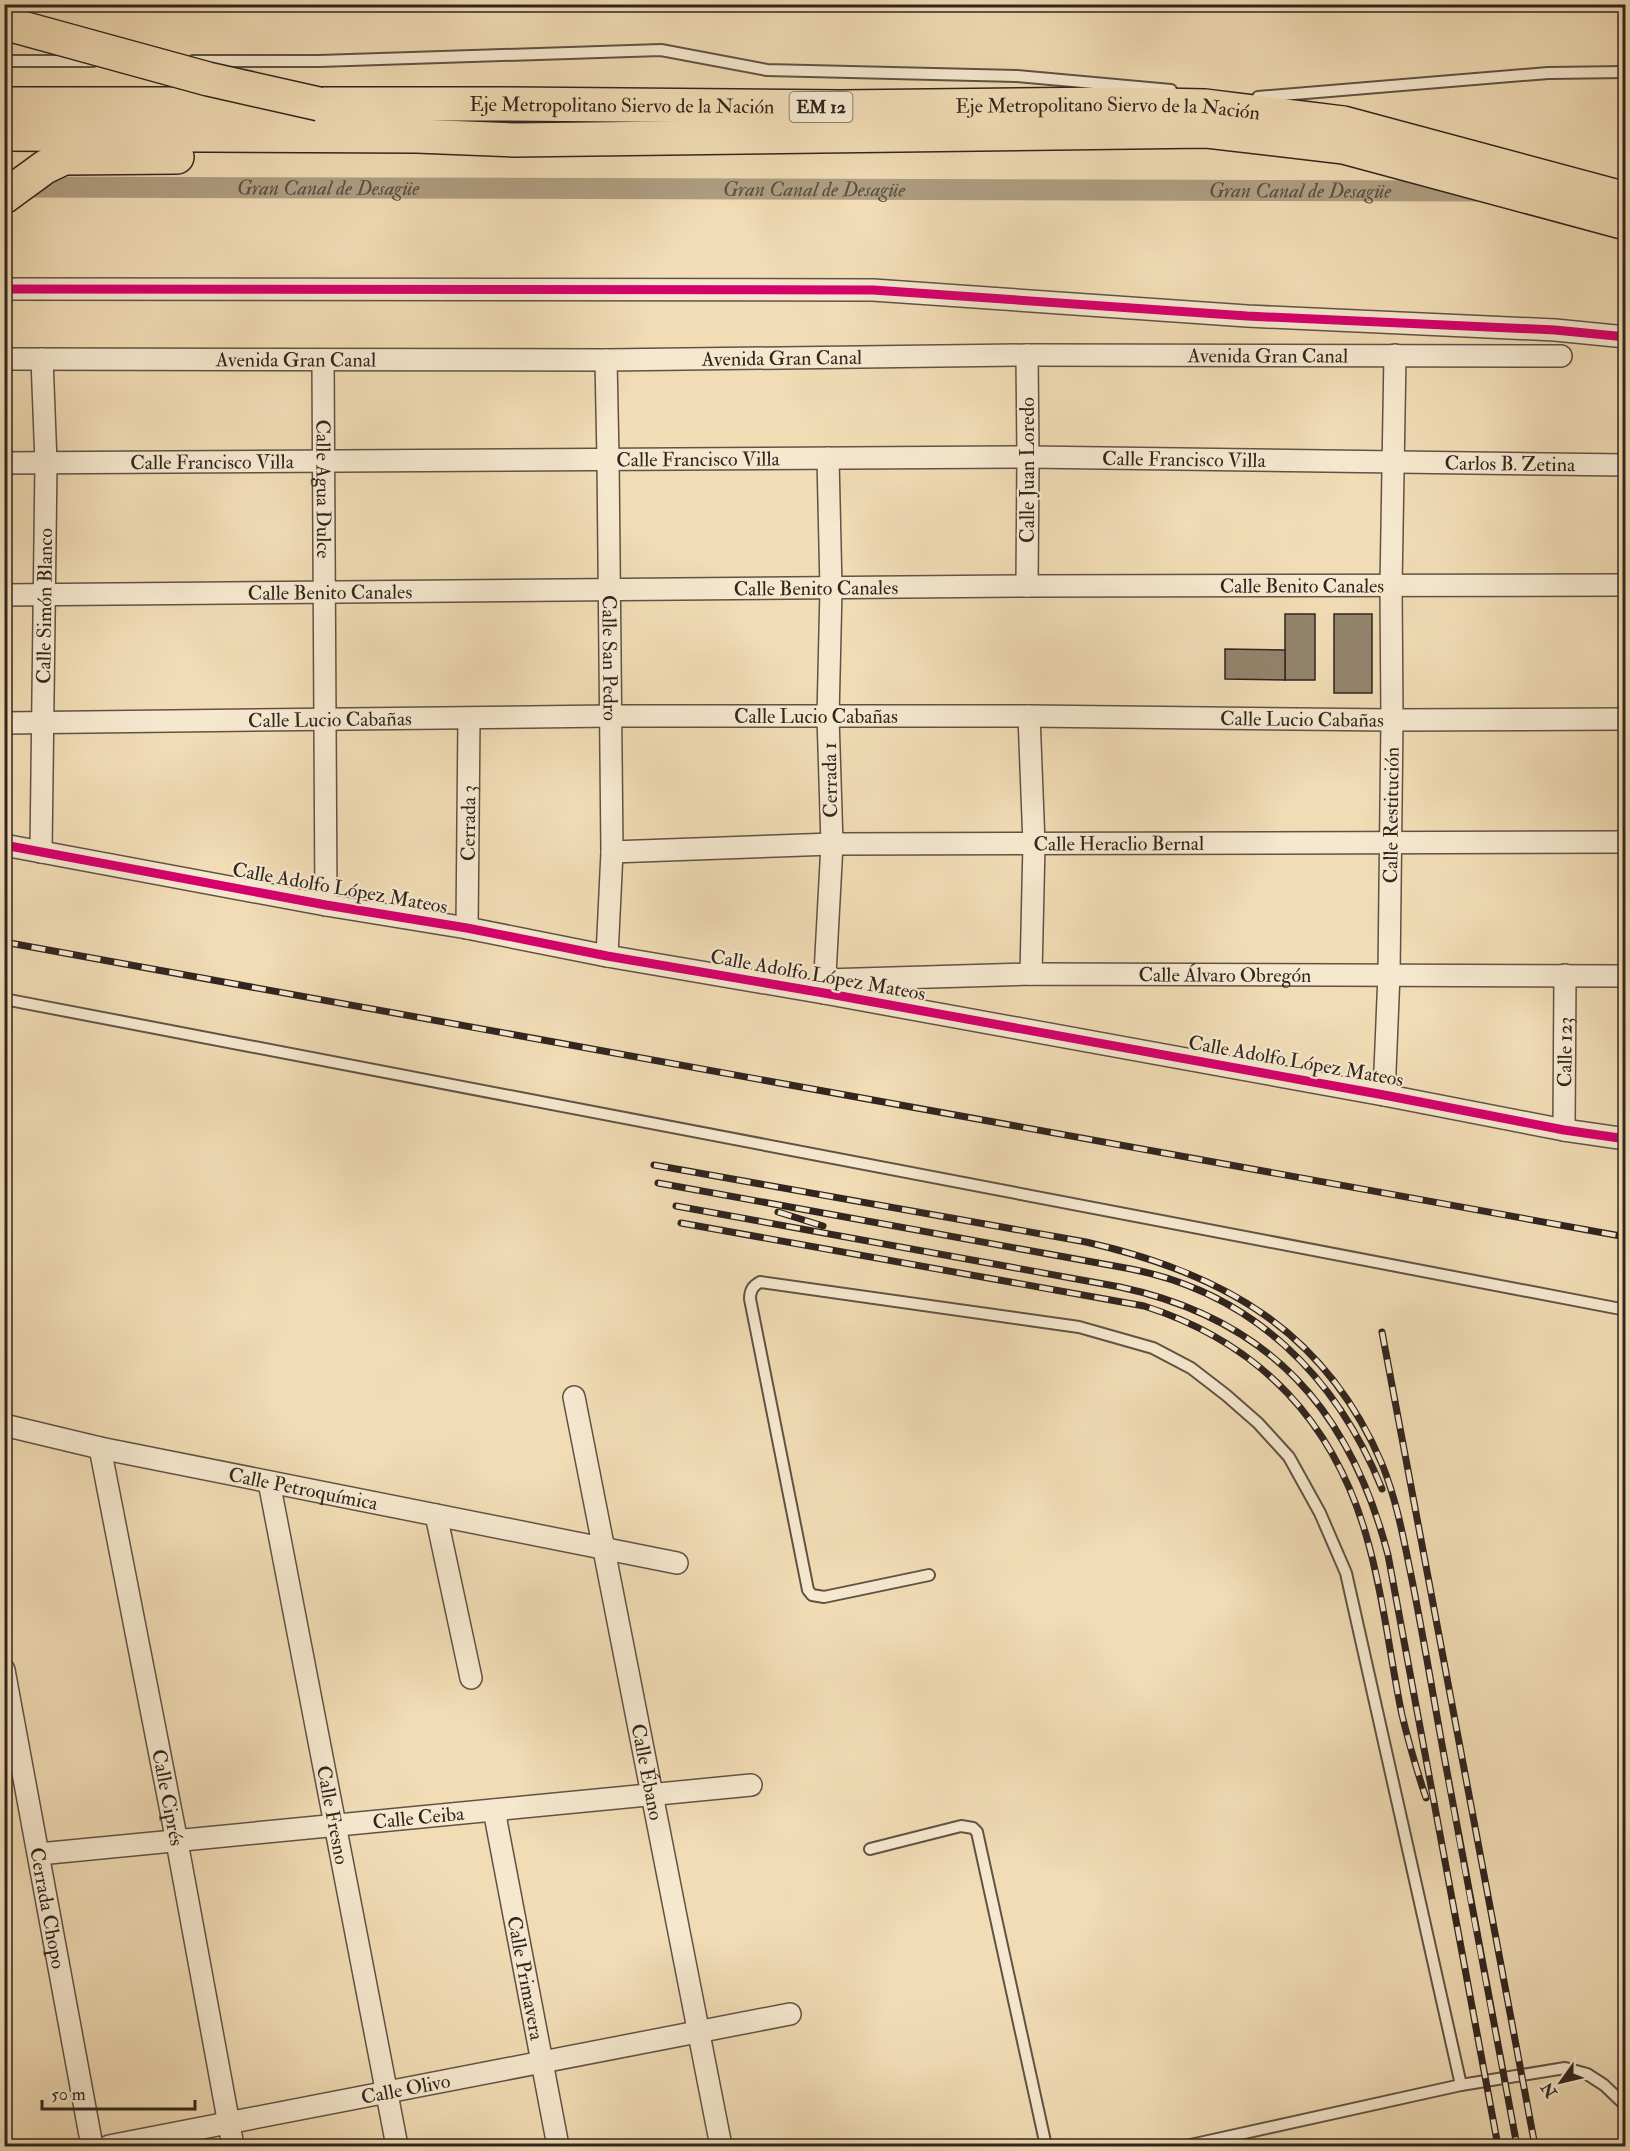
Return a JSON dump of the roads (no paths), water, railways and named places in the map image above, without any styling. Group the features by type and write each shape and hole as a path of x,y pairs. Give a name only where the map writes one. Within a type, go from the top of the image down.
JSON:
{"highway":[{"path":"4,23 208,79 319,104"},
{"name":"Eje Metropolitano Siervo de la Nación","path":"4,104 841,107 1113,104 1205,106 1343,123 1626,199"},
{"name":"Eje Metropolitano Siervo de la Nación","path":"4,134 417,136 514,140 1207,131 1344,147 1626,223"},
{"path":"4,197 45,167 64,158 276,156 417,136"}],"street":[{"path":"4,289 873,290 1247,316 1555,330 1626,337"},
{"name":"Avenida Gran Canal","path":"4,359 606,360 1027,355 1561,356"},
{"name":"Calle Juan Loredo","path":"1027,355 1027,586"},
{"name":"Calle Restitución","path":"1384,1095 1389,974 1395,355"},
{"name":"Calle Simón Blanco","path":"41,852 46,463 42,359"},
{"name":"Calle Agua Dulce","path":"323,360 326,905"},
{"name":"Calle San Pedro","path":"606,360 612,852 607,956"},
{"name":"Calle Francisco Villa","path":"4,463 1028,457 1393,461"},
{"name":"Cerrada 1","path":"824,987 831,844 828,717 831,588 828,458"},
{"name":"Carlos B. Zetina","path":"1393,461 1626,465"},
{"name":"Calle Benito Canales","path":"4,595 1027,586 1626,585"},
{"name":"Calle Lucio Cabañas","path":"4,723 611,716 1626,719"},
{"path":"1029,716 1034,844 1031,974"},
{"name":"Cerrada 3","path":"467,928 469,719"},
{"name":"Calle Heraclio Bernal","path":"612,852 831,844 1626,842"},
{"name":"Calle Adolfo López Mateos","path":"4,845 326,905 467,928 607,956 824,987 1564,1130 1626,1139"},
{"name":"Calle Álvaro Obregón","path":"824,987 1031,974 1626,976"},
{"name":"Calle 123","path":"1564,1130 1565,975"},
{"name":"Calle Ébano","path":"574,1397 721,2146"},
{"name":"Calle Petroquímica","path":"4,1425 100,1448 677,1563"},
{"name":"Calle Ciprés","path":"100,1448 177,1842 233,2146"},
{"name":"Calle Fresno","path":"269,1482 397,2146"},
{"path":"436,1515 471,1678"},
{"name":"Cerrada Chopo","path":"4,1670 92,2146"},
{"name":"Calle Ceiba","path":"39,1854 751,1785"},
{"name":"Calle Primavera","path":"494,1810 558,2146"},
{"name":"Calle Olivo","path":"109,2146 790,2014"}],"lane":[{"path":"4,61 319,61 661,51 767,70 1017,76 1183,91"},
{"path":"1242,96 1265,98 1548,73 1626,72"},
{"path":"4,999 1626,1310"},
{"path":"929,1575 824,1597 812,1595 808,1590 750,1299 750,1292 760,1281 1079,1327 1154,1348 1191,1368 1226,1395 1258,1423 1288,1457 1320,1513 1346,1573 1461,2085"},
{"path":"870,1849 961,1826 973,1828 977,1832 1046,2146"},
{"path":"1186,2146 1461,2085 1565,2068 1587,2074 1604,2085 1626,2106"}],"waterway":[{"name":"Gran Canal de Desagüe","path":"18,187 1475,191"}],"railway":[{"path":"4,942 1626,1237"},
{"path":"654,1165 1086,1242 1135,1255 1182,1271 1264,1314 1299,1343 1331,1377 1358,1417 1382,1464 1400,1521 1517,2146"},
{"path":"658,1183 1131,1269 1175,1281 1215,1298 1252,1320 1285,1346 1315,1376 1341,1411 1363,1448 1382,1489"},
{"path":"676,1206 1120,1287 1173,1302 1219,1322 1260,1347 1296,1378 1326,1414 1351,1456 1372,1503 1388,1555 1498,2146"},
{"path":"778,1212 823,1226"},
{"path":"681,1223 1144,1306 1186,1322 1224,1342 1258,1366 1288,1394 1314,1425 1336,1461 1354,1499 1374,1563 1402,1715 1426,1798"},
{"path":"1382,1332 1535,2146"}]}
